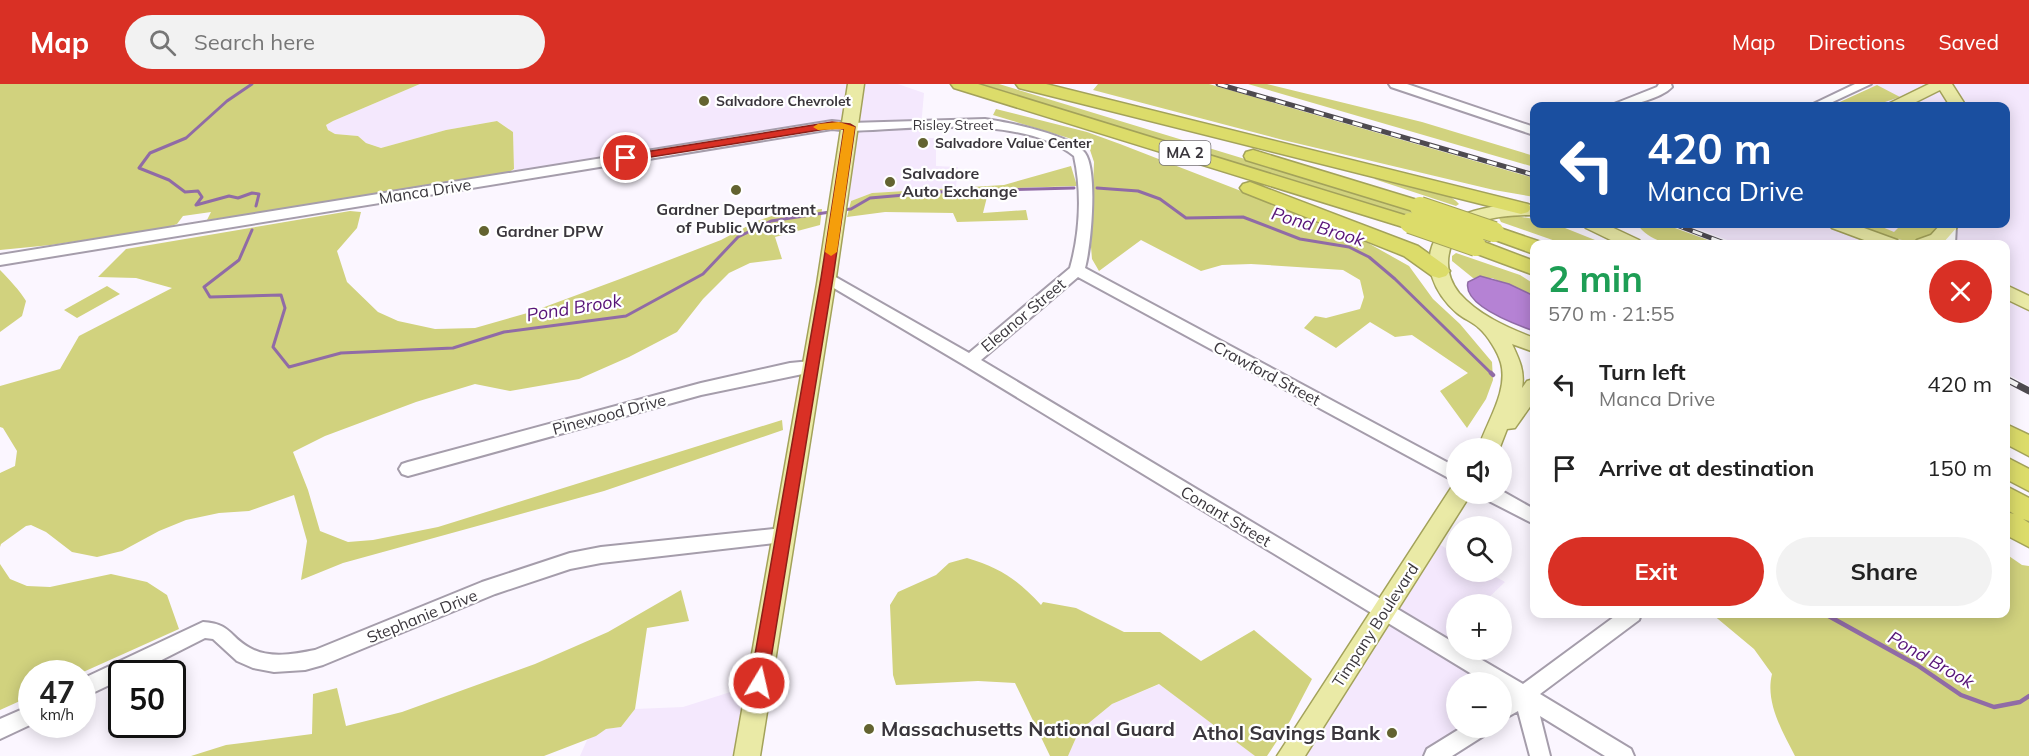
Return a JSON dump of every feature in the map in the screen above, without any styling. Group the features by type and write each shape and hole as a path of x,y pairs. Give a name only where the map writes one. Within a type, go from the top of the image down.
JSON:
{"highway":[{"name":"MA 2","path":"960,84 1415,215 1494,232 1530,246"},
{"name":"MA 2","path":"1017,84 1415,215 1476,246 1530,266"},
{"path":"1025,84 1528,209"},
{"path":"1089,123 1406,249 1439,271"},
{"path":"2010,435 2029,447"},
{"path":"2010,469 2029,481"},
{"path":"2010,499 2029,511"},
{"path":"2010,524 2029,536"}],"main road":[{"path":"747,756 827,278 856,84"},
{"path":"1905,102 1942,84 1955,102"},
{"path":"1492,438 1512,393 1514,381 1510,357 1488,326 1458,301 1439,271 1443,242 1459,225 1481,214 1528,209"},
{"path":"1600,228 1626,240"},
{"path":"1849,228 1881,240"},
{"path":"1934,240 1946,228"},
{"path":"1873,237 1888,240"},
{"path":"2010,293 2029,304"},
{"path":"1488,326 1530,343"},
{"path":"1495,438 1530,391"},
{"name":"Timpany Boulevard","path":"1290,756 1453,504"}],"street":[{"path":"1395,84 1530,131"},
{"path":"1626,102 1661,90 1666,87 1665,84"},
{"path":"1824,102 1865,84"},
{"name":"Risley Street","path":"850,127 992,124 1066,145 1078,152 1082,162 1085,227 1083,255 1077,270"},
{"name":"Manca Drive","path":"0,260 780,132 832,125 850,127"},
{"name":"Eleanor Street","path":"970,361 1077,270"},
{"name":"Crawford Street","path":"1077,270 1446,470"},
{"name":"Conant Street","path":"827,278 970,361 1624,756"},
{"name":"Pinewood Drive","path":"408,469 701,389 791,368 811,367"},
{"path":"1510,504 1530,515"},
{"name":"Stephanie Drive","path":"96,682 203,630 217,631 233,648 252,659 269,664 286,664 316,658 489,588 570,561 601,555 783,535"},
{"path":"1512,704 1627,618"},
{"path":"1524,696 1540,756"},
{"path":"0,729 18,721"},
{"path":"1434,756 1462,738"}],"shaded area":[{"path":"0,84 420,84 333,121 326,125 328,130 335,134 358,136 366,143 381,148 446,130 497,121 513,132 514,169 506,174 207,220 211,212 183,216 177,224 165,228 0,250"},
{"path":"420,84 898,84 924,93 920,138 936,138 936,166 958,167 956,187 872,193 838,203 850,127 839,125 514,177 513,132 497,121 446,130 381,148 366,143 358,136 335,134 328,130 326,125 333,121"},
{"path":"976,84 999,84 1419,212 1414,219"},
{"path":"1098,84 1209,84 1530,177 1530,196 1494,190 1283,140 1093,90"},
{"path":"1248,84 1267,84 1422,122 1530,155 1530,166"},
{"path":"2029,84 2029,386 2010,375 2010,240 1727,240 1696,228 2010,228 2010,102 1860,102 1881,94 1863,85"},
{"path":"1877,85 1900,97 1885,102 1840,102"},
{"path":"996,109 1087,132 1120,144 1352,234 1409,266 1433,299 1460,324 1492,362 1493,380 1486,399 1467,428 1440,391 1468,373 1412,335 1395,337 1370,322 1336,348 1304,328 1315,316 1326,318 1360,309 1364,297 1360,280 1343,270 1251,264 1222,265 1201,271 1141,240 1099,271 1092,259 1091,247 1094,162 1090,150 1075,140 993,115"},
{"path":"1071,166 1077,186 989,189 983,213 1026,210 1028,220 957,222 953,213 885,212 847,217 851,201 872,193 1004,185"},
{"path":"1374,179 1432,189 1452,198 1459,204 1456,206"},
{"path":"822,209 820,225 775,237 782,259 750,263 729,273 703,299 677,332 629,357 579,379 510,391 475,384 416,402 325,436 293,452 308,490 320,531 348,542 373,540 438,527 782,420 783,430 604,491 343,563 301,580 307,541 294,495 249,511 219,513 186,520 159,531 122,551 97,557 72,552 46,532 31,525 26,526 0,547 0,473 15,466 17,451 3,428 0,427 0,386 60,369 79,336 172,288 136,278 98,277 126,249 350,211 361,212 357,228 337,251 347,282 378,312 398,321 435,329 475,328 531,312 620,279 721,240 757,221 784,212"},
{"path":"1516,216 1530,218 1530,228 1565,228 1595,240 1553,240 1501,222 1499,218"},
{"path":"1641,228 1675,228 1708,240 1659,240"},
{"path":"1868,228 1884,228 1894,232 1898,228 1937,228 1935,236 1925,240 1901,240"},
{"path":"1456,253 1520,275 1530,281 1530,294 1492,278 1473,278 1452,261 1452,256"},
{"path":"0,270 26,301 22,316 0,332"},
{"path":"1480,276 1509,284 1530,294 1530,329 1492,313 1482,306 1473,299 1468,290 1468,282"},
{"path":"107,286 120,294 77,318 64,310"},
{"path":"1430,539 1446,548 1446,582 1505,582 1492,594 1446,594 1446,660 1464,660 1484,672 1446,672 1446,738 1462,738 1434,756 1290,756"},
{"path":"2010,557 2022,565 2029,566 2029,756 1795,756 1773,706 1770,685 1772,674 1754,649 1717,618 2010,618"},
{"path":"967,558 1007,576 1024,588 1041,605 1043,602 1076,608 1124,632 1160,632 1201,661 1254,630 1312,679 1290,721 1267,756 1255,756 1159,684 1112,704 1079,731 1068,756 1050,756 1015,683 978,681 896,685 893,675 890,605 898,592 936,575 949,563"},
{"path":"0,564 10,579 27,586 50,587 111,574 147,582 167,595 179,629 96,666 96,660 18,660 18,702 0,710"},
{"path":"681,590 689,621 647,628 635,709 621,727 606,729 596,736 544,756 191,756 226,745 312,734 313,694 337,688 346,726 402,712 535,664 608,632"},
{"path":"759,683 747,756 580,756 587,740 606,729 621,727 635,709 683,707"},
{"path":"1160,684 1255,756 1068,756 1079,731 1112,704"},
{"path":"1512,689 1524,696 1512,704"}],"waterway":[{"name":"Pond Brook","path":"252,84 227,101 186,138 150,153 139,168 169,180 185,192 198,191 202,197 196,205 229,196 238,198 252,193 259,194 256,206"},
{"name":"Pond Brook","path":"841,210 851,209 870,198 951,191 1074,188"},
{"name":"Pond Brook","path":"1097,188 1138,191 1160,199 1186,218 1243,217 1300,239 1349,247 1369,257 1395,279 1493,375 1491,373"},
{"name":"Pond Brook","path":"252,230 239,260 204,287 210,297 281,295 285,308 273,347 289,367 341,353 453,348 504,332 626,316 703,274 738,237 771,221 830,212"},
{"name":"Pond Brook","path":"1832,618 1917,665 1961,695 1994,707 2020,702 2029,696"}],"railway":[{"path":"1218,84 1530,174"},
{"path":"1685,228 1716,240"},
{"path":"2010,381 2029,391"}],"slow traffic":[{"path":"818,127 839,125 850,127 831,252"}],"place":[{"name":"Salvadore Chevrolet","path":"704,101"},
{"name":"Salvadore Value Center","path":"923,143"},
{"name":"Salvadore Auto Exchange","path":"890,182"},
{"name":"Gardner Department of Public Works","path":"736,190"},
{"name":"Gardner DPW","path":"484,231"},
{"name":"Massachusetts National Guard","path":"869,729"},
{"name":"Athol Savings Bank","path":"1392,733"}],"route":[{"path":"626,158 832,125 850,127 759,683"}]}
